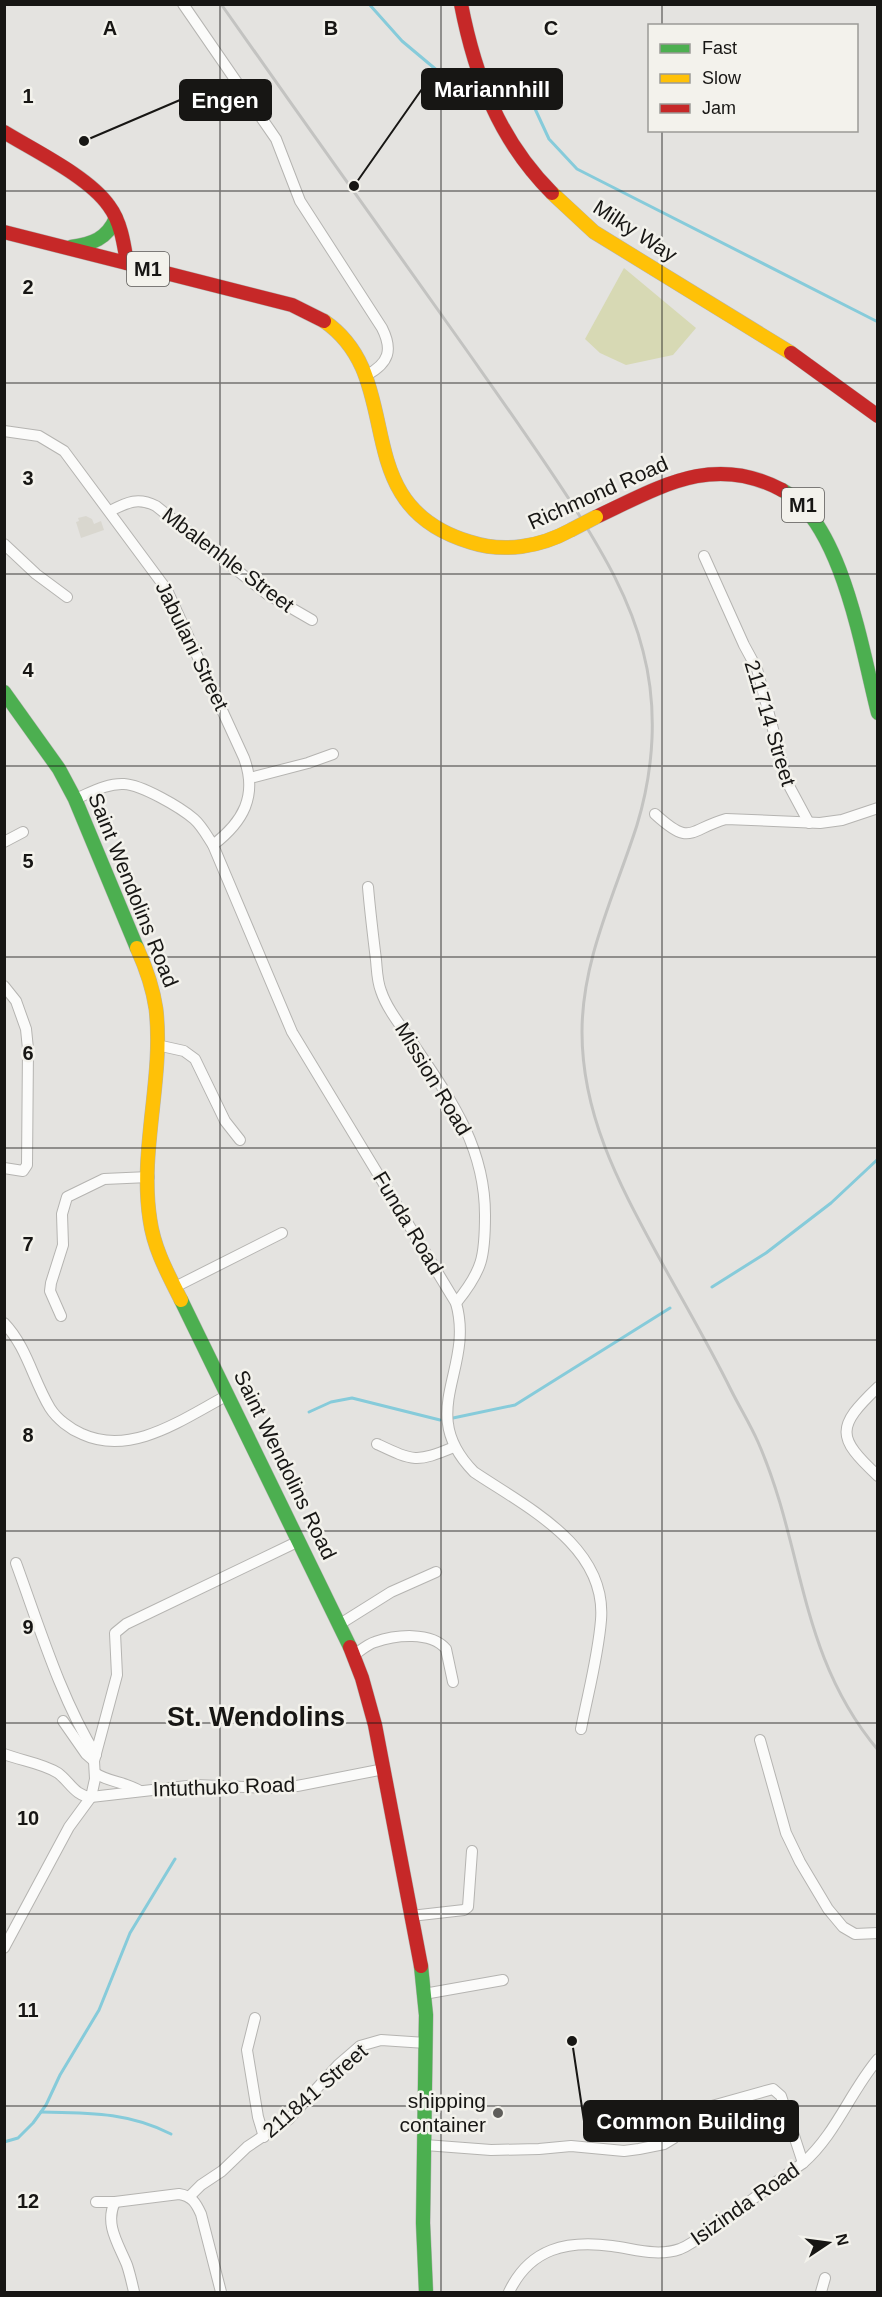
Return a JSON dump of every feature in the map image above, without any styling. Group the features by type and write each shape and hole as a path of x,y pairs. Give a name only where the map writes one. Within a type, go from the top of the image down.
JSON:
{"main road":[{"name":"Milky Way","path":"461,4 472,60 490,108 523,163 564,208 594,232 805,362 854,396 878,416"},
{"path":"4,132 91,188 108,204 116,218 127,263"},
{"path":"66,248 90,245 99,240 112,228 116,218"},
{"name":"Richmond Road","path":"4,232 292,305 315,314 348,343 367,375 392,476 402,496 417,514 459,542 487,548 518,548 548,542 596,517 684,478 708,474 749,477 789,494 804,505 814,517 840,568 878,713"},
{"name":"Saint Wendolins Road","path":"4,692 58,769 75,799 156,997 157,1046 149,1208 151,1233 157,1252 340,1624 354,1654 372,1710 424,1994 426,2292"}],"street":[{"path":"183,4 276,139 300,201 382,328 388,347 387,356 380,369 367,375"},
{"name":"Jabulani Street","path":"4,431 39,436 64,451 167,590 244,758 250,778 250,790 243,812 228,834 213,845"},
{"name":"Mbalenhle Street","path":"110,511 138,500 156,506 267,594 312,620"},
{"path":"4,544 36,574 67,597"},
{"name":"211714 Street","path":"704,556 757,669 787,782 809,823"},
{"path":"250,778 308,764 333,754"},
{"name":"Funda Road","path":"75,799 108,786 123,784 137,787 196,820 213,845 292,1032 456,1303 462,1329 461,1344 447,1409 448,1427 454,1447 474,1472 563,1534 580,1552 593,1575 602,1618 581,1729"},
{"path":"655,814 675,830 689,834 697,833 713,823 726,819 809,823 842,820 878,808"},
{"path":"4,842 23,832"},
{"name":"Mission Road","path":"368,887 380,990 389,1009 455,1107 477,1156 482,1177 485,1207 484,1252 480,1268 456,1303"},
{"path":"4,986 22,1012 28,1049 27,1165 23,1171 4,1168"},
{"path":"157,1046 184,1051 195,1059 225,1121 240,1140"},
{"path":"61,1316 50,1291 63,1245 62,1214 67,1197 104,1179 149,1177"},
{"path":"175,1287 282,1233"},
{"path":"6,1324 23,1348 52,1410 75,1431 88,1437 120,1442 138,1439 228,1395"},
{"path":"878,1388 849,1418 847,1439 855,1455 878,1476"},
{"path":"377,1444 408,1458 429,1457 454,1447"},
{"path":"4,1948 69,1827 91,1797 95,1763 117,1675 115,1633 118,1629 299,1541"},
{"path":"16,1563 46,1648 103,1778 140,1791"},
{"path":"340,1624 391,1592 435,1572"},
{"path":"354,1654 370,1644 385,1640 418,1637 432,1639 446,1649 453,1683"},
{"path":"63,1721 95,1763"},
{"path":"760,1740 786,1833 828,1909 843,1927 855,1934 878,1933"},
{"path":"4,1754 50,1769 62,1777 78,1794 91,1797"},
{"name":"Intuthuko Road","path":"91,1797 209,1785 287,1787 384,1769"},
{"path":"411,1916 464,1910 468,1907 472,1851"},
{"path":"424,1994 503,1980"},
{"path":"255,2018 247,2050 258,2117 264,2137"},
{"name":"211841 Street","path":"189,2197 201,2185 222,2171 247,2147 289,2119 338,2065 360,2046 381,2040 426,2043"},
{"name":"Isizinda Road","path":"509,2292 524,2270 537,2258 554,2248 573,2244 590,2244 663,2253 686,2246 803,2163 827,2138 866,2074 878,2059"},
{"path":"425,2145 491,2150 539,2150 572,2146 624,2151 639,2150 664,2144 674,2138 688,2116 698,2109 773,2090 778,2093 803,2163"},
{"path":"96,2202 115,2202 179,2194 189,2197 196,2203 201,2214 221,2292"},
{"path":"115,2202 111,2221 134,2292"},
{"path":"821,2292 825,2278"}],"shaded area":[{"path":"86,516 92,519 94,524 101,521 104,530 81,538 76,522 79,521 78,518"}],"green space":[{"path":"624,268 696,328 673,355 626,365 600,353 585,339"}],"waterway":[{"path":"369,4 402,41 464,93"},
{"path":"530,98 549,139 577,169 878,322"},
{"path":"712,1287 766,1253 831,1203 878,1159"},
{"path":"453,1418 515,1405 670,1308"},
{"path":"309,1412 331,1402 352,1398 440,1420"},
{"path":"4,2142 18,2138 46,2105 60,2075 99,2010 130,1933 175,1859"},
{"path":"41,2112 108,2115 139,2121 171,2134"}],"railway":[{"path":"221,4 549,469 606,561 631,613 648,673 652,738 643,804 601,927 583,1005 582,1032 588,1091 595,1119 628,1200 758,1442 785,1522 817,1639 832,1677 852,1714 878,1750"}],"traffic: fast":[{"path":"71,247 86,244 103,236 116,218"},
{"path":"782,490 803,506 820,529 835,558 856,623 878,713"},
{"path":"4,692 59,769 75,799 137,948"},
{"path":"181,1300 350,1647"},
{"path":"421,1966 426,2015 423,2223 426,2292"}],"traffic: slow":[{"path":"552,193 594,232 791,353"},
{"path":"324,321 350,346 365,375 391,471 406,500 431,524 470,542 509,548 547,541 571,530"},
{"path":"571,530 596,517"},
{"path":"137,948 153,993 158,1035 147,1167 150,1220 158,1251 181,1300"}],"traffic: jam":[{"path":"461,4 474,56 492,106 517,151 552,193"},
{"path":"4,132 61,165 100,195 116,219 127,263"},
{"path":"4,232 292,305 324,321"},
{"path":"791,353 878,416"},
{"path":"596,517 665,486 687,478 710,474 733,474 757,479 782,490"},
{"path":"350,1647 362,1678 375,1725 421,1966"}],"place":[{"name":"Engen","path":"84,141"},
{"name":"Mariannhill","path":"354,186"},
{"name":"Common Building","path":"572,2041"},
{"name":"shipping container","path":"498,2113"}],"district":[{"name":"St. Wendolins","path":"256,1717"}]}
